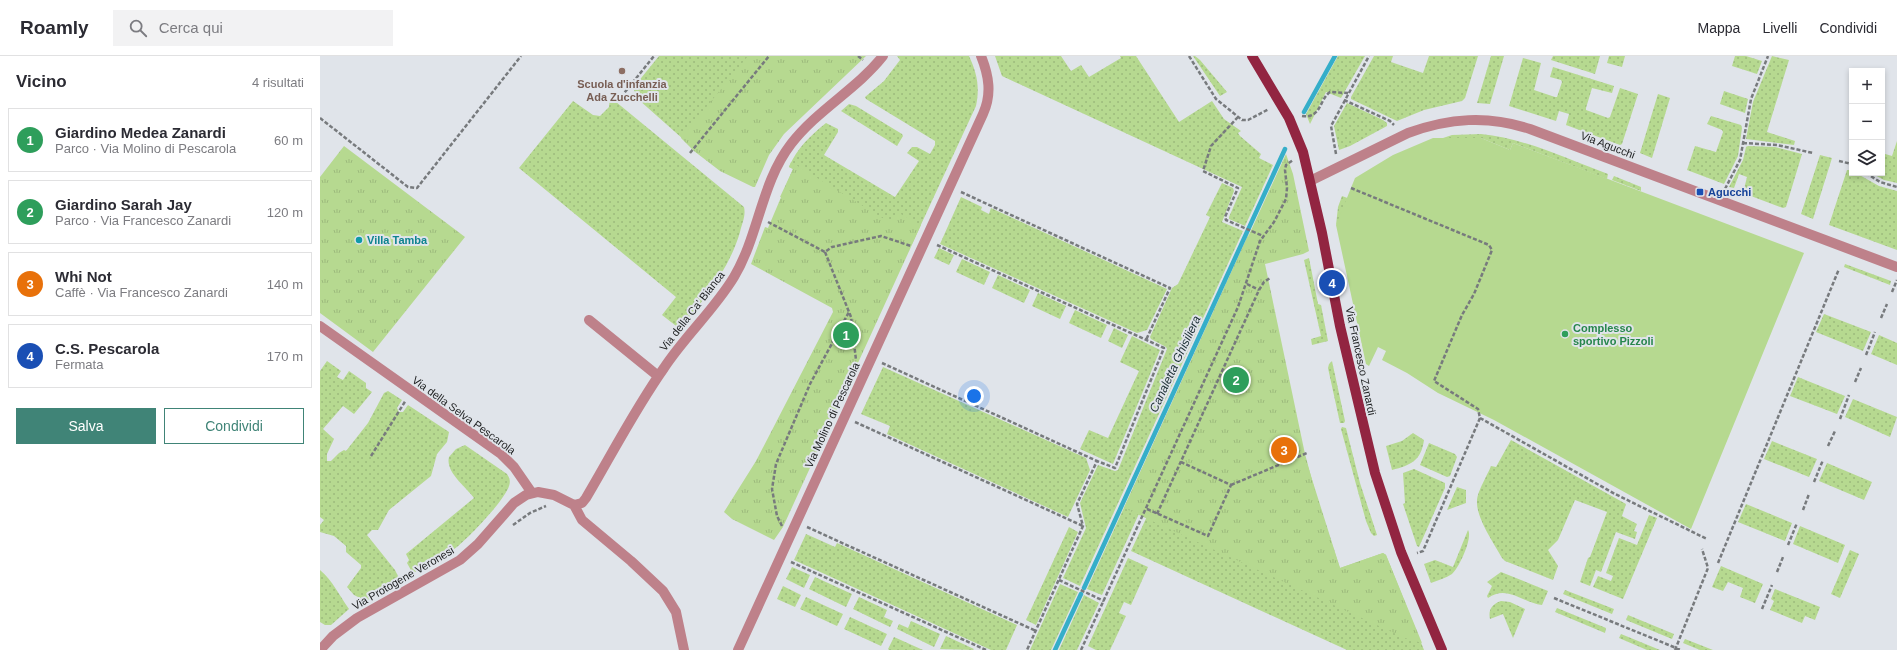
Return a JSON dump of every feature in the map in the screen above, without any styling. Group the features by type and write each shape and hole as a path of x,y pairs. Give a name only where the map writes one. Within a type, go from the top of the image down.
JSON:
{"main road":[{"name":"Via Francesco Zanardi","path":"1252,56 1296,132 1310,181 1340,326 1375,473 1401,552 1442,650"}],"street":[{"name":"Via della Ca' Bianca","path":"574,505 580,504 586,498 658,376 716,303 734,277 745,255 774,173 791,144 806,127 862,79 883,56"},
{"name":"Via Molino di Pescarola","path":"738,650 983,114 988,101 989,88 988,74 981,56"},
{"name":"Via Agucchi","path":"1310,181 1408,133 1424,127 1467,119 1503,121 1530,129 1897,267"},
{"path":"589,320 658,376"},
{"name":"Via della Selva Pescarola","path":"320,326 501,454 514,467 532,493"},
{"path":"532,493 544,492 554,494 574,505 582,520 636,565 667,596 678,617 684,650"},
{"name":"Via Protogene Veronesi","path":"320,650 333,636 357,618 466,555 510,507 532,493"}],"path":[{"path":"320,118 408,187 417,188 521,56"},
{"path":"621,97 654,56"},
{"path":"690,154 769,56"},
{"path":"858,56 865,62"},
{"path":"1188,56 1216,99 1242,120 1248,120 1269,109"},
{"path":"1336,154 1331,126 1369,56"},
{"path":"1725,189 1740,160 1751,99 1768,56"},
{"path":"1302,116 1309,117 1317,113 1330,92 1348,93"},
{"path":"1344,100 1390,121 1394,125"},
{"path":"1238,117 1211,146 1203,171 1238,188 1226,220 1263,236"},
{"path":"1743,143 1777,144 1813,154"},
{"path":"1081,650 1147,509 1247,284 1263,236 1274,222 1286,199 1288,188 1285,170 1286,165 1293,160"},
{"path":"1839,161 1849,163"},
{"path":"1871,176 1880,182 1897,187"},
{"path":"1351,188 1489,245 1492,250 1474,294 1462,315 1434,381 1478,409 1480,418 1423,551 1417,553"},
{"path":"960,192 1170,288 1146,340"},
{"path":"768,222 825,252 849,312 857,363"},
{"path":"825,252 832,247 881,236 904,243"},
{"path":"882,363 1115,468 1164,348 936,244"},
{"path":"1718,563 1839,269"},
{"path":"1157,514 1259,290 1264,282 1270,278"},
{"path":"1892,292 1897,280"},
{"path":"1247,284 1259,290"},
{"path":"1881,318 1887,304"},
{"path":"783,527 777,516 772,494 772,478 776,464 810,384 849,312"},
{"path":"1866,355 1875,332"},
{"path":"1855,382 1861,368"},
{"path":"370,456 412,391"},
{"path":"1840,419 1849,395"},
{"path":"1480,418 1615,494 1707,539"},
{"path":"855,422 1083,526"},
{"path":"1828,446 1835,431"},
{"path":"1147,509 1208,536 1231,485 1307,453"},
{"path":"1814,482 1823,460"},
{"path":"1027,650 1083,526 1077,504 1097,461"},
{"path":"1181,462 1231,485"},
{"path":"1803,510 1809,494"},
{"path":"1788,544 1797,523"},
{"path":"806,527 1036,632"},
{"path":"1675,649 1708,568 1702,549"},
{"path":"1777,572 1783,557"},
{"path":"790,561 986,650"},
{"path":"1059,580 1104,601"},
{"path":"1762,609 1772,585"},
{"path":"1554,598 1675,649 1681,650"}],"green space":[{"path":"659,56 766,56 692,147 639,100 633,88"},
{"path":"748,56 866,56 784,134 769,155 755,187 720,171 694,151 681,138"},
{"path":"897,56 969,56 976,74 978,86 976,106 912,244 780,197 793,169 789,167 792,160 809,138 826,123 838,129 838,132 824,155 895,197 919,161 907,153 912,147 917,147 930,154 935,145 935,141 865,97 884,81 900,60"},
{"path":"995,56 1061,56 1071,71 1081,65 1089,77 1121,58 1120,56 1136,56 1179,122 1212,101 1224,119 1241,131 1238,133 1240,136 1261,154 1259,158 1273,165 1245,226 1229,219 1242,187 1002,76"},
{"path":"1193,56 1200,60 1227,92 1220,96"},
{"path":"1338,56 1365,56 1341,98 1326,92 1310,124 1306,114"},
{"path":"1374,56 1393,56 1391,62 1423,73 1429,56 1478,56 1465,98 1462,101 1424,110 1397,121 1351,99"},
{"path":"1491,56 1504,56 1490,104 1477,103"},
{"path":"1553,56 1600,56 1595,74 1551,60"},
{"path":"1609,56 1625,56 1622,67 1607,63"},
{"path":"1735,56 1746,56 1762,61 1757,74 1732,66"},
{"path":"1772,56 1789,60 1767,132 1795,141 1794,145 1746,139 1753,102"},
{"path":"1523,58 1541,63 1534,90 1555,97 1557,97 1562,82 1561,80 1550,77 1553,67 1614,86 1612,93 1592,88 1586,108 1586,110 1608,118 1610,117 1620,88 1638,94 1622,144 1620,145 1566,125 1569,114 1559,111 1556,121 1509,106"},
{"path":"1724,91 1748,99 1745,113 1720,104"},
{"path":"1658,94 1670,98 1652,158 1640,153"},
{"path":"610,97 744,207 744,216 740,232 723,271 698,307 680,329 662,315 676,297 519,168 573,101 593,115 600,116 609,107"},
{"path":"1347,103 1383,120 1387,123 1387,126 1350,146 1339,150 1334,126"},
{"path":"849,104 856,106 902,134 903,136 897,146 841,111"},
{"path":"1711,116 1741,125 1742,128 1738,156 1724,184 1687,170 1695,146 1716,152 1723,132 1722,130 1707,124"},
{"path":"1481,134 1497,136 1529,144 1608,174 1607,179 1513,143 1510,150 1481,138 1443,138 1452,135"},
{"name":"Complesso sportivo Pizzoli","path":"1433,138 1481,138 1510,150 1513,143 1804,253 1691,529 1494,420 1438,393 1407,373 1382,360 1386,351 1378,347 1369,366 1366,364 1336,225 1355,178 1393,155"},
{"path":"1897,141 1897,183 1884,180 1877,176 1885,176 1885,154 1892,156"},
{"path":"344,146 465,237 373,352 320,313 320,177"},
{"path":"1746,147 1775,147 1802,154 1786,207 1783,208 1743,193 1747,177 1739,174 1734,188 1729,187 1743,160"},
{"path":"1286,154 1293,174 1309,251 1265,264 1305,454 1318,502 1340,568 1383,553 1386,555 1422,643 1405,638 1124,508"},
{"path":"1820,155 1832,158 1813,219 1801,214"},
{"path":"791,162 889,222 892,221 897,212 921,225 783,527 774,540 732,519 724,512 756,461 833,312 832,308 751,264 765,227 768,228 793,169 789,167"},
{"path":"1847,170 1849,170 1849,176 1861,176 1879,186 1897,191 1897,250 1829,225"},
{"path":"1614,176 1641,187 1641,191 1612,180"},
{"path":"1222,183 1233,188 1234,191 1222,222 1243,231 1080,586 1063,578 1086,528 1080,503 1098,465 1115,471 1118,470 1167,349 1150,337 1172,288 1178,284 1210,217 1206,215"},
{"path":"1342,196 1353,200 1336,225 1338,207"},
{"path":"961,197 982,207 981,210 989,214 991,208 1167,289 1147,330 1137,333 940,244"},
{"path":"1249,233 1234,305 1102,595 1087,589"},
{"path":"939,248 954,255 949,265 934,258"},
{"path":"1309,258 1318,304 1321,305 1328,341 1312,345 1311,339 1321,336 1304,260"},
{"path":"962,259 990,272 984,285 956,272"},
{"path":"1845,264 1891,281 1890,285 1844,267"},
{"path":"998,275 1030,290 1024,303 992,288"},
{"path":"1038,293 1066,306 1060,319 1032,306"},
{"path":"1075,310 1107,325 1101,338 1069,323"},
{"path":"1824,314 1871,332 1863,351 1816,332"},
{"path":"1114,328 1128,335 1122,348 1108,341"},
{"path":"1879,335 1897,343 1897,365 1871,354"},
{"path":"1132,336 1160,350 1113,464 1080,449 1089,430 1108,438 1139,371 1120,362"},
{"path":"327,361 341,371 337,377 343,380 349,371 366,383 366,388 372,392 354,414 343,406 323,429 334,439 327,454 327,461 331,461 339,453 344,450 346,451 368,423 384,393 388,391 402,400 397,408 399,412 403,412 408,405 449,432 447,442 437,454 431,476 389,510 378,530 372,530 367,535 395,570 400,580 366,601 354,595 347,587 361,568 361,565 346,552 346,546 334,536 320,532 320,525 324,520 320,517 320,371"},
{"path":"1332,361 1345,421 1344,423 1340,423 1328,368"},
{"path":"883,367 1086,458 1090,470 1068,517 887,434 890,426 861,414"},
{"path":"1798,377 1845,396 1837,414 1790,396"},
{"path":"1853,399 1897,417 1890,437 1845,417"},
{"path":"1342,427 1346,428 1360,483 1377,535 1374,536 1371,533 1366,521 1341,429"},
{"path":"1413,433 1424,440 1423,447 1418,457 1410,464 1392,470 1386,446 1402,441"},
{"path":"1511,440 1626,504 1622,516 1637,524 1634,531 1637,532 1635,539 1616,532 1601,572 1596,570 1590,586 1580,582 1607,512 1575,500 1558,540 1548,550 1558,566 1553,580 1505,561 1482,523 1477,508 1477,497 1491,466 1496,467"},
{"path":"1772,441 1817,459 1809,477 1764,459"},
{"path":"1429,443 1455,454 1457,457 1450,476 1447,477 1420,465"},
{"path":"465,445 507,474 510,481 509,486 493,510 459,545 439,559 415,572 412,572 407,563 409,560 406,554 474,498 453,474 449,463 449,457 456,449"},
{"path":"1305,457 1340,568 1383,553 1386,555 1424,650 1347,650 1131,551 1149,512"},
{"path":"1827,463 1872,482 1864,500 1819,481"},
{"path":"1414,469 1445,483 1445,488 1419,547 1417,546 1403,504 1405,503 1403,473"},
{"path":"1457,487 1466,490 1466,503 1447,510"},
{"path":"1746,504 1792,523 1785,541 1738,522"},
{"path":"1649,515 1657,518 1623,599 1593,587 1598,576 1611,581 1613,576 1606,573 1619,538 1637,545"},
{"path":"1800,526 1845,545 1838,563 1793,544"},
{"path":"1069,527 1078,532 1036,625 1026,620"},
{"path":"1468,530 1469,539 1467,546 1455,571 1445,578 1431,583 1424,564 1435,560 1453,567"},
{"path":"806,534 835,547 837,543 1017,625 1006,650 991,650 794,560"},
{"path":"1850,550 1859,554 1840,598 1831,594"},
{"path":"1128,558 1148,567 1131,605 1124,602 1119,613 1126,616 1110,650 1096,650 1088,646"},
{"path":"1721,566 1763,584 1755,603 1740,597 1743,588 1728,582 1723,591 1712,587"},
{"path":"792,567 810,575 804,588 786,579"},
{"path":"320,570 332,583 349,609 331,625 325,625 320,622"},
{"path":"1501,572 1548,591 1542,605 1502,593 1495,594 1488,598 1487,596 1492,586 1487,582"},
{"path":"815,577 852,594 846,607 809,589"},
{"path":"1060,584 1078,592 1051,650 1030,650"},
{"path":"783,586 801,595 795,607 777,599"},
{"path":"1775,589 1820,607 1815,620 1805,616 1802,623 1770,610 1774,601 1771,599"},
{"path":"1565,590 1614,609 1612,614 1563,594"},
{"path":"1084,595 1099,603 1077,650 1059,650"},
{"path":"806,597 843,614 837,626 800,609"},
{"path":"859,597 887,610 884,617 893,621 890,627 853,609"},
{"path":"1501,601 1510,602 1525,609 1513,638 1503,614 1490,619 1491,608"},
{"path":"1557,608 1606,628 1605,633 1555,612"},
{"path":"1628,615 1674,634 1672,639 1626,620"},
{"path":"850,617 887,634 881,646 844,629"},
{"path":"911,621 940,634 934,647 897,629 899,624 908,628"},
{"path":"1621,634 1660,650 1647,650 1619,638"},
{"path":"946,636 974,649 940,649"},
{"path":"894,637 923,650 889,650 888,649"},
{"path":"1685,639 1713,650 1700,650 1683,643"}],"waterway":[{"name":"Canaletta Ghisiliera","path":"1304,112 1335,56"},
{"name":"Canaletta Ghisiliera","path":"1084,588 1285,149"},
{"name":"Canaletta Ghisiliera","path":"1055,650 1081,594"}],"place":[{"name":"Scuola d'infanzia Ada Zucchelli","path":"622,71"},
{"name":"Agucchi","path":"1700,192"},
{"name":"Villa Tamba","path":"359,240"},
{"name":"C.S. Pescarola","path":"1332,283"},
{"name":"Complesso sportivo Pizzoli","path":"1565,334"},
{"name":"Giardino Medea Zanardi","path":"846,335"},
{"name":"Giardino Sarah Jay","path":"1236,380"},
{"name":"Whi Not","path":"1284,450"}]}
